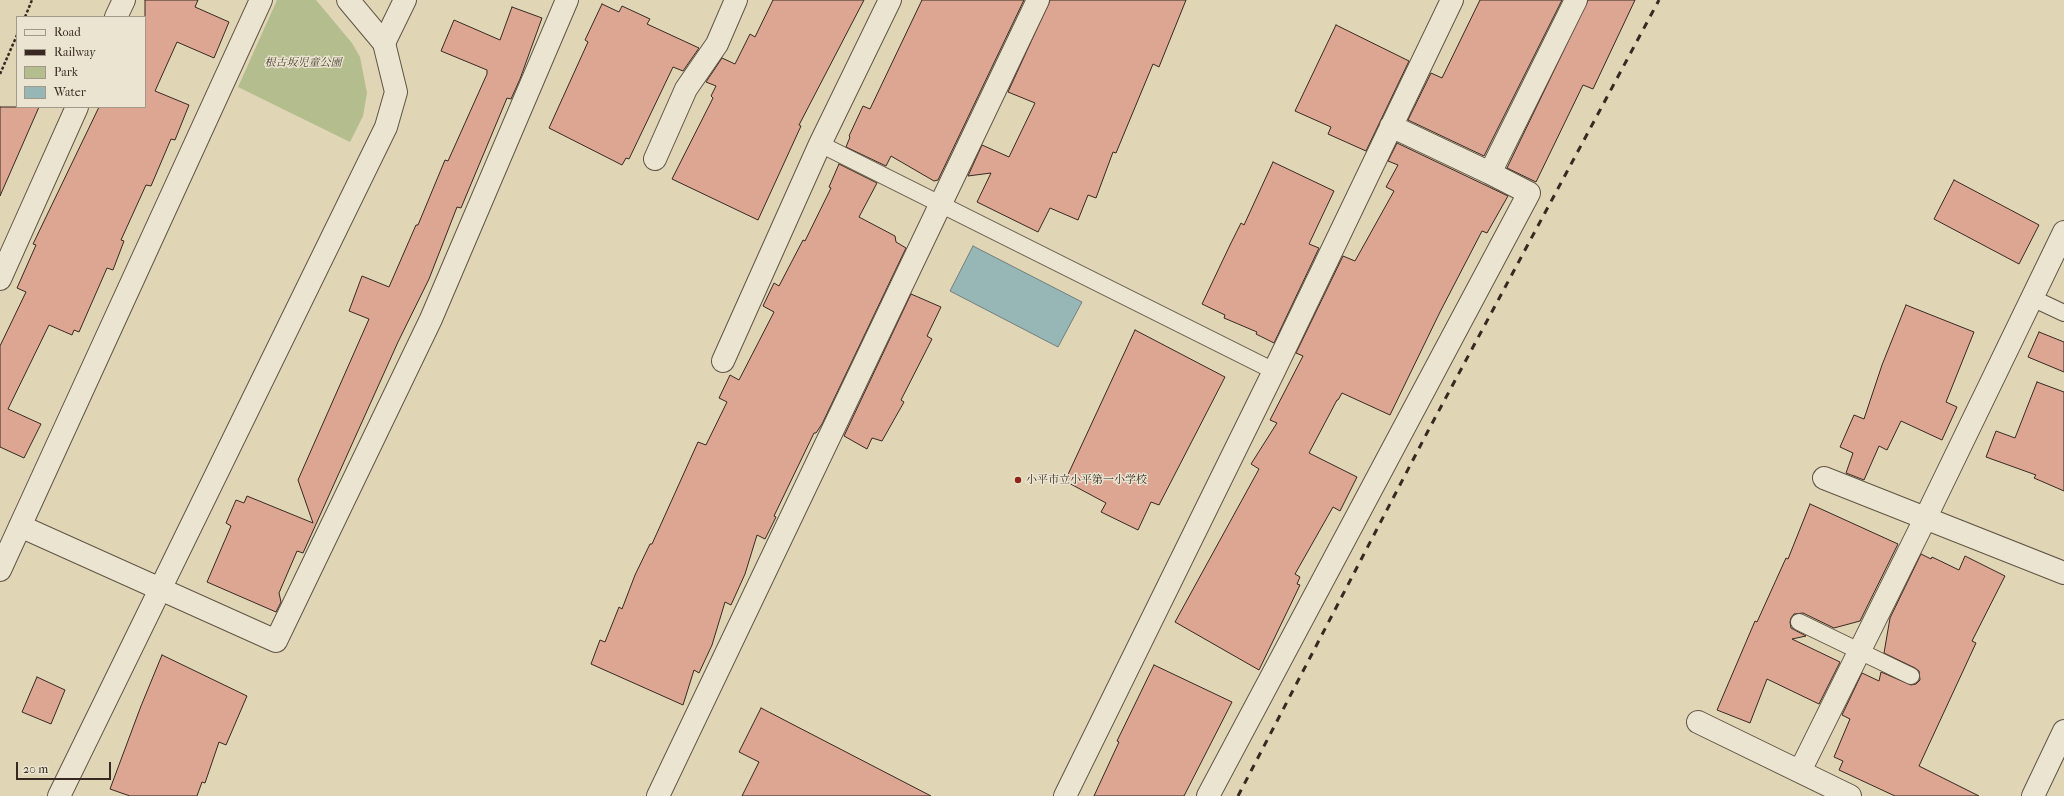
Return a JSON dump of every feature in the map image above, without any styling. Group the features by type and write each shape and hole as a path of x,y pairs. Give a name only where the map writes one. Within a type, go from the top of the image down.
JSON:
{"street":[{"path":"116,16 124,0"},
{"path":"0,570 261,0"},
{"path":"59,796 386,127 396,92 384,43 348,0"},
{"path":"384,43 405,0"},
{"path":"20,526 276,641 430,319 567,0"},
{"path":"655,159 686,89 717,44 736,0"},
{"path":"723,361 820,144 890,0"},
{"path":"658,796 942,204 1038,0"},
{"path":"1065,796 1274,372 1452,0"},
{"path":"1490,173 1576,0"},
{"path":"0,279 77,108"},
{"path":"1208,796 1529,193 1391,126"},
{"path":"1800,772 2064,232"},
{"path":"1824,478 1926,517 2064,573"},
{"path":"1698,722 1850,796"},
{"path":"2033,796 2064,731"}],"lane":[{"path":"820,144 1274,372"},
{"path":"2032,298 2064,313"},
{"path":"1800,622 1912,676"}],"path":[{"path":"25,16 32,0"},
{"path":"0,74 16,37"}],"green space":[{"name":"根古坂児童公園","path":"277,0 316,0 352,43 360,57 367,93 363,116 350,142 238,87"}],"water":[{"path":"973,246 1082,302 1058,347 950,291"}],"building":[{"path":"145,0 198,0 195,7 229,22 214,58 177,42 155,91 189,105 175,140 171,139 151,186 146,185 121,240 124,241 113,270 107,268 79,332 74,330 72,335 49,325 8,409 41,424 24,458 0,447 0,346 26,292 17,288 36,245 33,244 99,108 146,108"},
{"path":"773,0 864,0 799,125 801,126 758,220 672,179 713,98 711,96 716,86 706,82 722,58 735,64 750,34 755,37"},
{"path":"922,0 1024,0 938,180 934,181 891,156 886,166 846,147 850,137 849,136 863,106 870,109"},
{"path":"1050,0 1186,0 1159,67 1153,64 1116,153 1113,152 1096,198 1088,195 1078,220 1050,208 1038,232 977,202 991,173 968,176 982,145 1009,157 1035,103 1008,92"},
{"path":"1480,0 1562,0 1484,156 1408,120 1431,73 1442,78"},
{"path":"1588,0 1635,0 1593,89 1583,85 1536,182 1507,168"},
{"path":"602,4 619,12 622,6 650,19 647,24 699,48 683,71 673,67 629,159 626,158 622,165 549,128 588,42 585,40"},
{"path":"512,7 542,18 520,79 511,99 507,98 461,208 457,207 429,279 398,342 303,553 297,551 279,593 281,602 276,612 207,582 231,526 226,523 236,500 244,503 247,496 313,523 298,480 369,319 349,311 362,276 389,287 416,225 418,225 445,160 448,161 487,74 487,70 441,51 454,20 500,40"},
{"path":"1336,25 1409,61 1366,151 1328,134 1331,127 1295,111"},
{"path":"0,107 39,108 0,196"},
{"path":"1397,143 1508,196 1487,233 1482,231 1440,312 1390,415 1342,393 1309,453 1357,477 1340,511 1333,507 1295,574 1300,577 1297,584 1300,585 1259,670 1175,622 1259,469 1251,464 1277,423 1270,420 1303,356 1296,353 1343,256 1355,261 1394,191 1386,187 1398,165 1388,161"},
{"path":"1273,162 1334,191 1309,244 1319,248 1274,343 1256,334 1257,332 1224,318 1225,315 1202,304 1241,223 1244,225"},
{"path":"839,164 877,183 859,217 895,236 896,242 906,248 822,424 816,433 814,433 774,516 776,517 765,539 757,535 745,574 731,605 725,602 712,645 699,673 694,670 683,705 591,664 600,640 605,642 619,607 622,609 635,575 650,544 652,544 698,442 706,445 727,402 719,398 730,375 739,380 774,312 763,306 774,283 779,286 803,240 805,241 831,188 829,187"},
{"path":"1954,180 2039,225 2019,264 1934,219"},
{"path":"911,294 941,307 927,336 932,339 901,400 904,402 882,441 872,438 867,449 844,436"},
{"path":"1906,305 1974,332 1946,402 1957,407 1942,440 1901,421 1887,450 1879,446 1864,480 1846,473 1853,453 1840,447 1854,415 1864,419 1882,365"},
{"path":"1135,330 1225,377 1159,505 1151,502 1138,530 1101,512 1106,503 1065,481"},
{"path":"2039,332 2064,342 2064,372 2028,357"},
{"path":"2037,382 2064,392 2064,491 2034,478 2036,475 1986,457 1996,431 2015,438"},
{"path":"1810,504 1898,544 1860,621 1834,628 1803,613 1794,614 1791,618 1791,628 1806,636 1792,639 1840,662 1819,704 1767,679 1750,723 1717,710 1755,621 1757,622 1786,558 1788,559"},
{"path":"1921,554 1931,559 1932,557 1959,570 1965,556 2005,576 1972,641 1976,643 1919,766 1979,796 1895,796 1839,770 1843,761 1834,757 1850,719 1842,715 1862,673 1879,681 1881,672 1911,685 1916,684 1920,680 1919,671 1915,668 1884,653 1890,618"},
{"path":"162,655 247,696 226,745 219,742 205,783 202,782 197,796 130,796 110,789"},
{"path":"1154,665 1232,702 1184,796 1094,796 1119,742 1117,741"},
{"path":"37,677 65,690 51,724 22,712"},
{"path":"761,708 931,796 742,796 759,762 739,752"}],"railway":[{"path":"1238,796 1428,431 1659,0"}],"place":[{"name":"小平市立小平第一小学校","path":"1018,480"}]}
